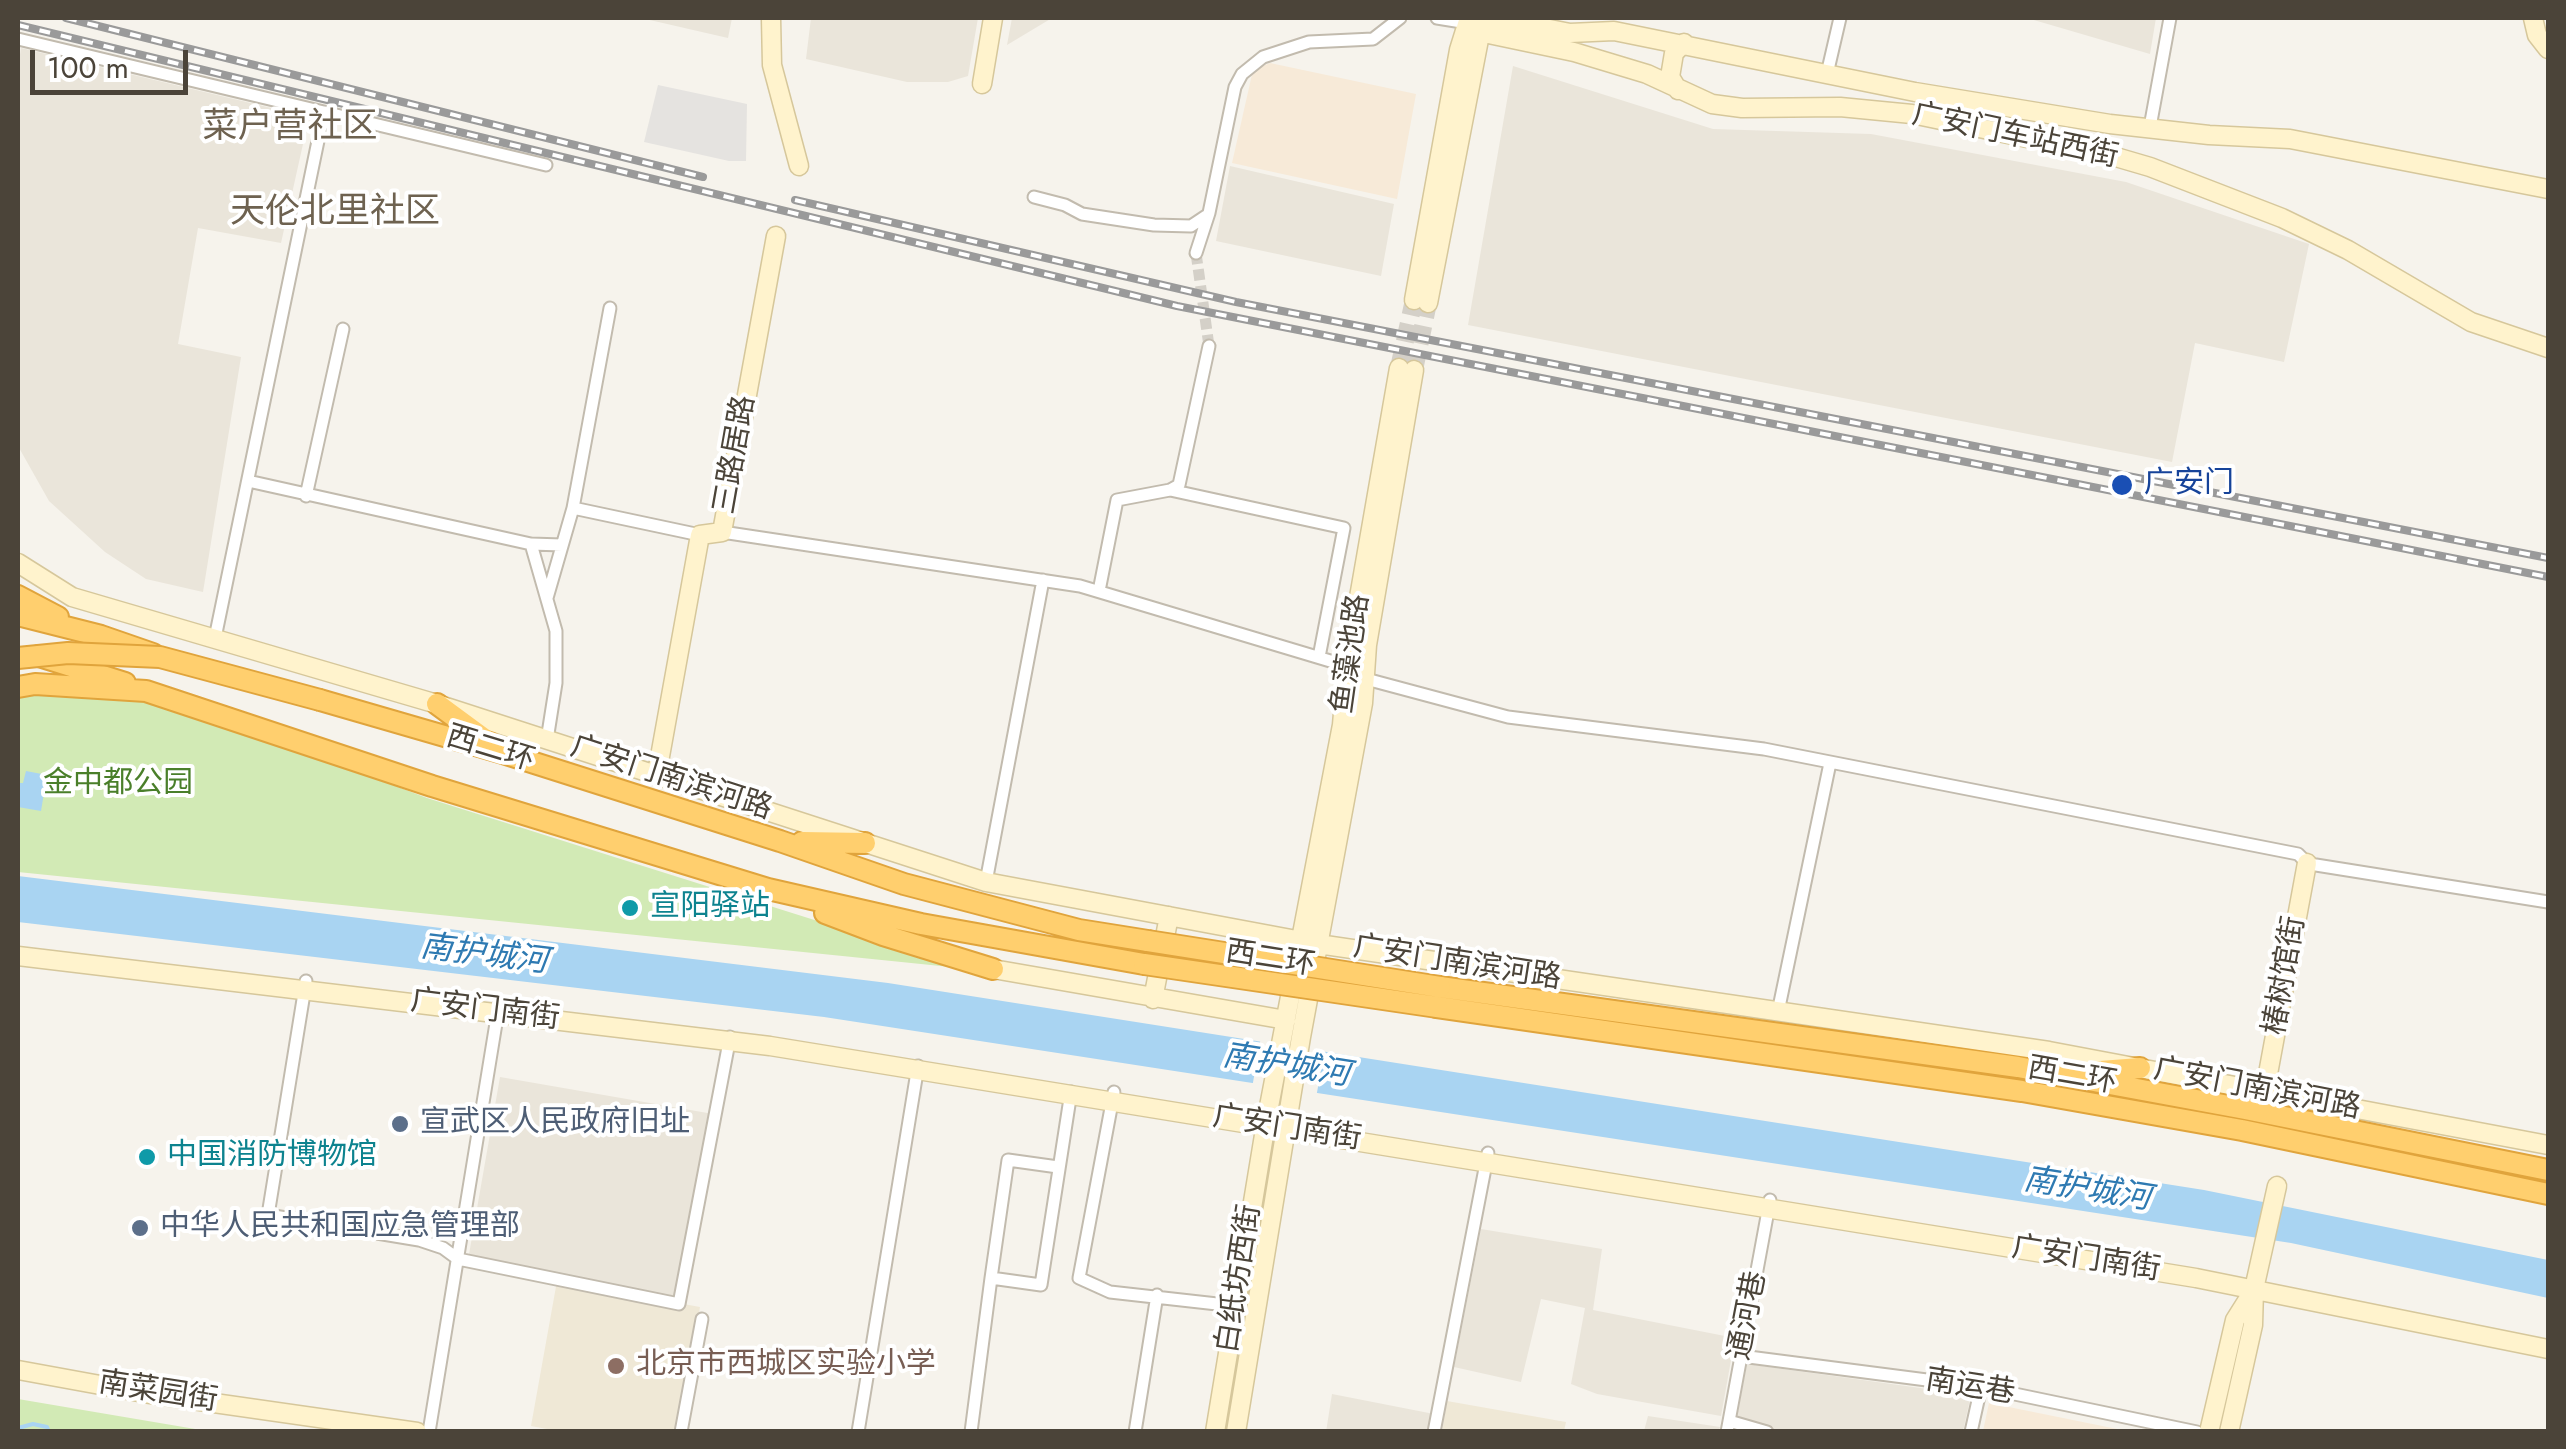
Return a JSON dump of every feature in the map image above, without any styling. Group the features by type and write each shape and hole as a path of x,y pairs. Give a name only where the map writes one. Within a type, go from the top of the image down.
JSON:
{"highway":[{"path":"18,596 101,636"},
{"path":"18,615 101,636 160,657"},
{"path":"18,650 146,691"},
{"name":"西二环","path":"18,658 68,653 160,657 503,753 904,884 1079,930 1439,997 2242,1130 2548,1194"},
{"name":"西二环","path":"18,687 35,684 146,691 432,786 768,889 921,924 1144,964 2059,1074 2548,1170"},
{"path":"436,704 503,753"},
{"path":"780,841 866,843"},
{"path":"768,889 883,935 993,969"},
{"path":"2059,1074 2140,1068"}],"street":[{"path":"771,18 772,64 799,166"},
{"path":"982,84 993,18"},
{"path":"1196,253 1235,87 1242,74 1264,57 1309,42 1373,40 1400,18"},
{"path":"1421,301 1459,50 1476,22 1438,18"},
{"name":"广安门车站西街","path":"1494,18 1570,33 1614,31 1684,43 1915,92 2110,124 2290,139 2548,190"},
{"path":"1827,74 1840,18"},
{"path":"2150,128 2170,18"},
{"path":"2533,18 2537,35 2548,49"},
{"name":"广安门车站西街","path":"1476,22 1647,74 1712,104 1742,108 1840,107 1912,114 2109,155 2180,177 2282,218 2348,250 2471,322 2548,348"},
{"path":"18,39 546,166"},
{"path":"1678,90 1670,76 1674,53 1684,43"},
{"path":"1912,114 1919,106 1915,92"},
{"path":"215,638 324,112"},
{"path":"2109,155 2099,138 2110,124"},
{"path":"1034,197 1082,214 1154,225 1191,226 1208,212"},
{"name":"三路居路","path":"657,773 700,535 722,532 776,236"},
{"path":"546,598 573,508 610,308"},
{"path":"306,496 343,329"},
{"path":"1099,591 1118,500 1179,485 1209,346"},
{"name":"鱼藻池路","path":"1407,369 1367,645 1366,678 1310,942 1342,726 1347,666 1407,369"},
{"path":"248,481 531,544 562,545"},
{"path":"1170,490 1344,528 1320,657"},
{"path":"573,508 700,535"},
{"path":"722,532 1099,591 1347,666"},
{"path":"531,544 556,630 556,683 548,740"},
{"name":"广安门南滨河路","path":"18,563 72,597 436,704 657,773 920,864 986,882 1310,942 2140,1068 2548,1145"},
{"path":"986,882 1043,580"},
{"path":"1366,678 1508,717 1740,745 2298,854 2312,864 2548,902"},
{"path":"1778,1012 1830,762"},
{"name":"椿树馆街","path":"2270,1090 2312,864"},
{"path":"1153,999 1170,916"},
{"name":"白纸坊西街","path":"1236,1432 1290,1030 1310,942"},
{"name":"广安门南街","path":"18,953 730,1036 1072,1091 1278,1117 1487,1158 2255,1285 2548,1340"},
{"path":"993,969 1290,1030"},
{"path":"305,985 268,1215 420,1240 443,1248 458,1259 679,1304 730,1036"},
{"path":"428,1432 498,1008"},
{"path":"858,1432 918,1066"},
{"path":"990,1278 1041,1284 1072,1091"},
{"path":"1114,1096 1080,1278 1110,1292 1235,1306"},
{"name":"白纸坊西街","path":"1215,1432 1235,1306 1278,1117"},
{"path":"1434,1432 1487,1158"},
{"path":"971,1432 1008,1160 1058,1167"},
{"path":"2229,1432 2253,1326 2255,1285 2277,1186"},
{"name":"通河巷","path":"1728,1426 1770,1204"},
{"path":"2209,1432 2235,1320 2255,1285"},
{"name":"广安门南街","path":"2255,1285 2548,1348"},
{"path":"1135,1432 1158,1296"},
{"path":"681,1432 702,1319"},
{"name":"南运巷","path":"1741,1356 1980,1388 2197,1432"},
{"name":"南菜园街","path":"18,1370 417,1432"},
{"path":"1971,1432 1980,1388"},
{"path":"1728,1426 1767,1432"}],"shaded area":[{"path":"641,18 732,18 728,38"},
{"path":"811,18 978,18 968,76 948,82 907,82 806,59"},
{"path":"1012,18 1052,18 1007,45"},
{"path":"2027,18 2156,18 2150,54"},
{"path":"21,48 309,117 281,243 198,228 178,344 241,357 203,592 146,579 105,552 49,501 18,446"},
{"path":"1270,63 1416,94 1397,199 1232,163 1253,70"},
{"path":"1513,66 1713,129 1871,134 2126,182 2309,244 2284,362 2195,343 2172,462 1468,325"},
{"path":"658,85 747,104 746,161 729,161 644,142"},
{"path":"1230,166 1394,204 1381,276 1216,241"},
{"path":"500,1077 719,1115 687,1298 468,1260"},
{"path":"1481,1229 1602,1249 1593,1310 1735,1338 1721,1416 1597,1394 1571,1384 1585,1308 1541,1299 1521,1382 1454,1367"},
{"name":"北京市西城区实验小学","path":"557,1281 700,1307 678,1431 563,1432 531,1426"},
{"path":"1747,1364 1971,1395 1963,1431 1734,1432"},
{"path":"1332,1394 1434,1414 1431,1431 1326,1432"},
{"path":"1447,1401 1566,1422 1564,1431 1442,1431"},
{"path":"1989,1403 2127,1431 1983,1431"},
{"path":"1648,1416 1720,1427 1719,1431 1644,1431"}],"green space":[{"name":"金中都公园","path":"18,687 146,691 427,798 970,969 18,872"},
{"path":"18,1399 207,1431 18,1431"}],"water":[{"path":"26,771 47,775 41,811 18,807 18,783 23,783"},
{"name":"南护城河","path":"18,876 888,983 2204,1190 2548,1260 2548,1298 2291,1243 824,1017 18,922"}],"pier":[{"path":"1261,1037 1325,1048 1316,1098 1252,1088"}],"waterway":[{"path":"18,1428 33,1424 47,1427 49,1432"}],"tunnel":[{"path":"1196,253 1209,346"},
{"path":"1399,368 1414,300"},
{"path":"1414,370 1428,303"}],"railway":[{"path":"66,18 703,177"},
{"path":"18,25 1177,306 2548,577"},
{"path":"795,200 1236,302 2548,558"}],"place":[{"name":"广安门","path":"2122,485"},
{"name":"宣阳驿站","path":"630,908"},
{"name":"宣武区人民政府旧址","path":"400,1124"},
{"name":"中国消防博物馆","path":"147,1157"},
{"name":"中华人民共和国应急管理部","path":"140,1228"},
{"name":"北京市西城区实验小学","path":"616,1366"}],"district":[{"name":"菜户营社区","path":"290,129"},
{"name":"天伦北里社区","path":"335,214"}]}
